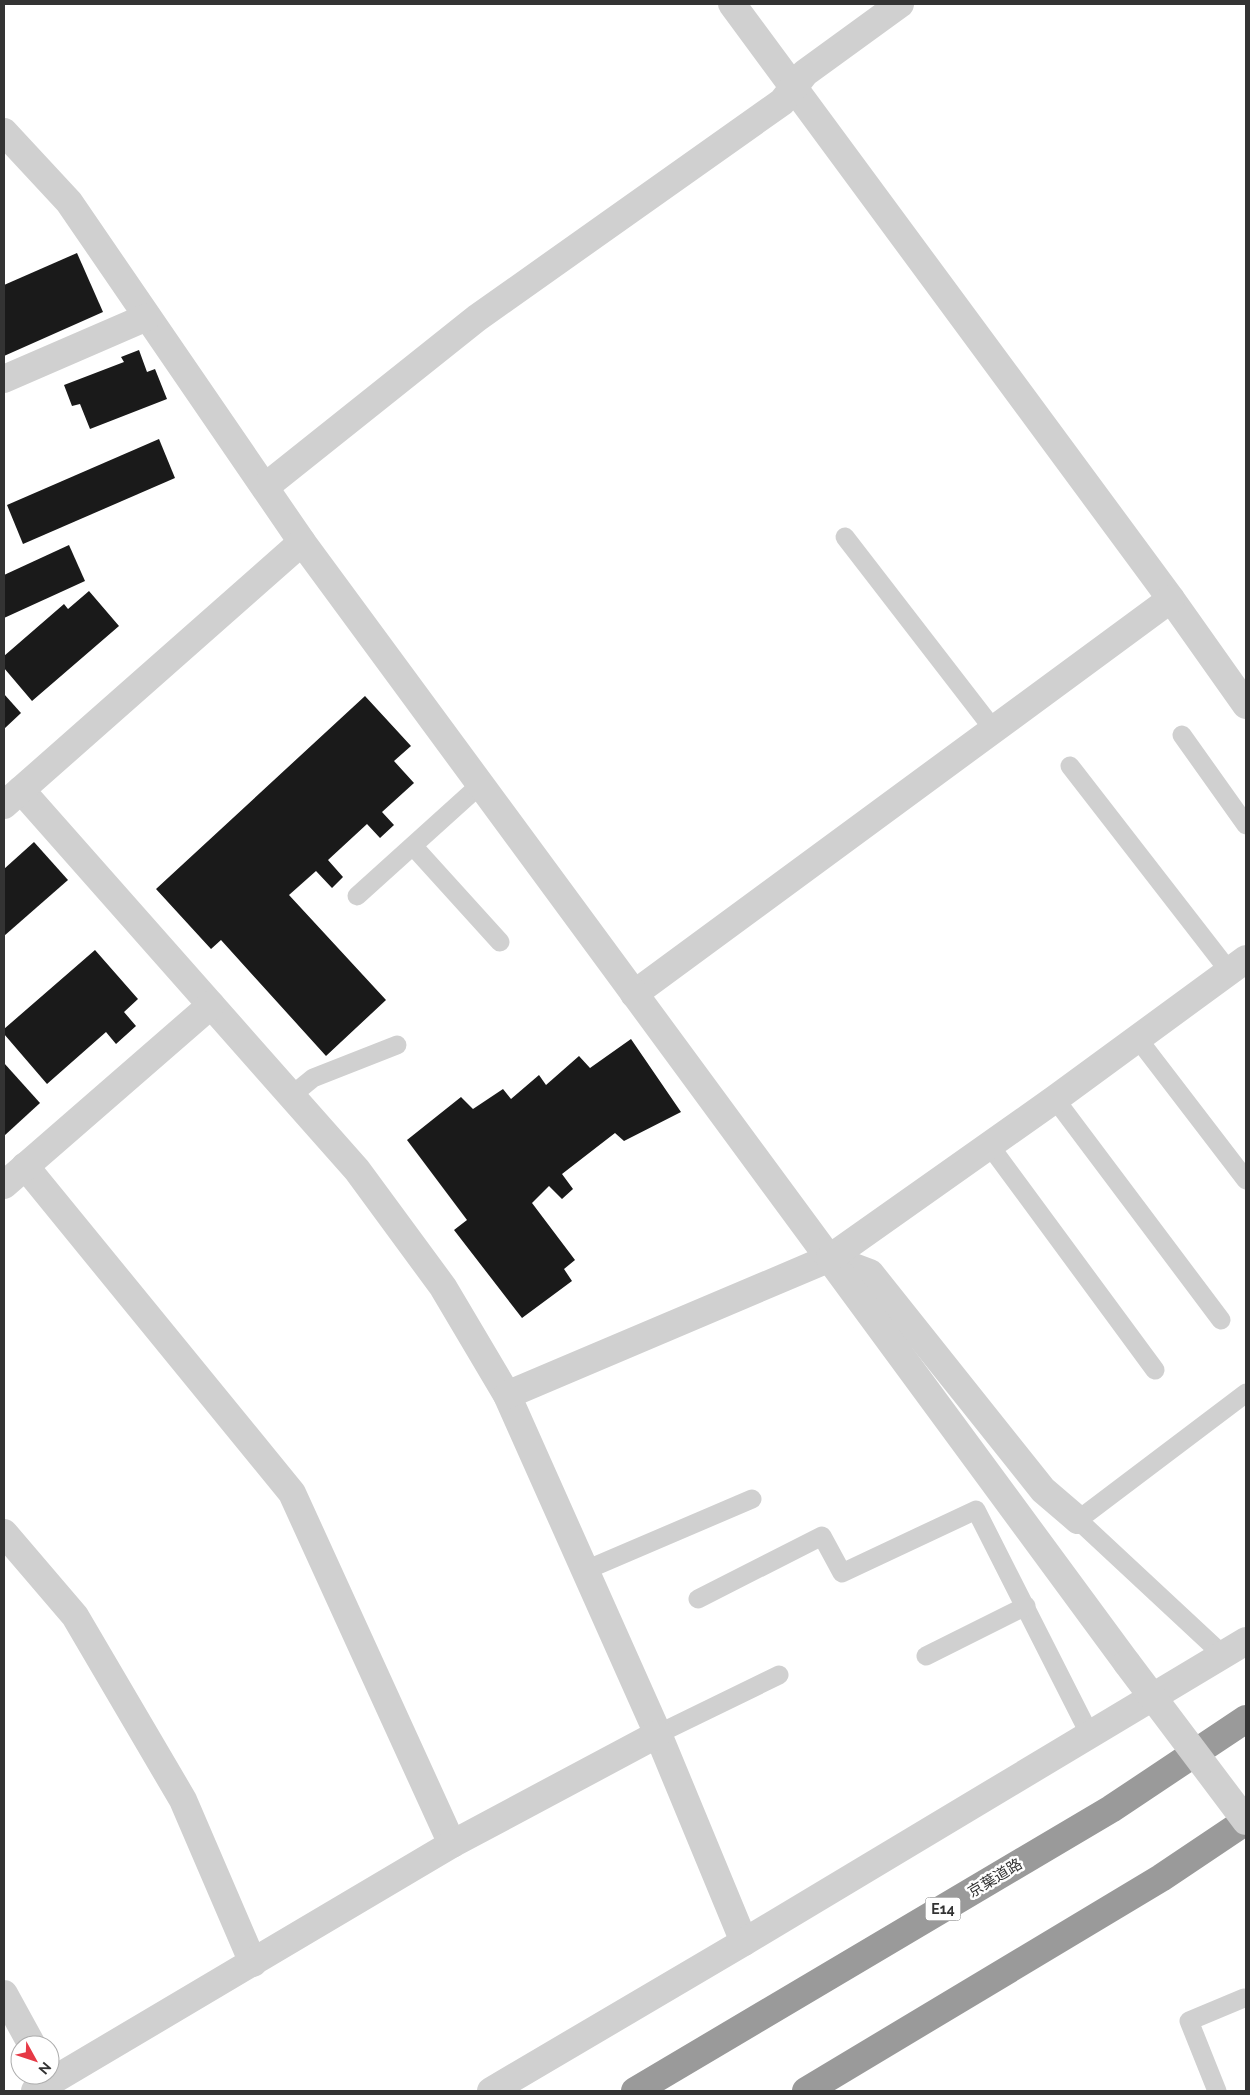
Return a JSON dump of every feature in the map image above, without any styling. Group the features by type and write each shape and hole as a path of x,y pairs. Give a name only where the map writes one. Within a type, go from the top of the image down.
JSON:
{"highway":[{"name":"京葉道路","path":"635,2091 1111,1809 1246,1719"},
{"path":"806,2091 1161,1878 1246,1821"}],"street":[{"path":"732,4 794,85 1171,599 1246,705"},
{"path":"265,488 477,318 782,102 805,73 900,4"},
{"path":"4,132 69,202 302,542 1127,1663 1246,1821"},
{"path":"4,379 147,317"},
{"path":"302,542 12,797 211,1005 357,1170 443,1287 507,1395 658,1734 744,1942"},
{"path":"634,994 1171,599"},
{"path":"507,1395 830,1258 1055,1100 1238,965"},
{"path":"4,1185 211,1005"},
{"path":"25,1166 292,1493 452,1844"},
{"path":"830,1258 870,1273 1044,1490 1078,1520"},
{"path":"4,1533 75,1616 178,1792 253,1963"},
{"path":"491,2091 744,1942 1246,1641"},
{"path":"60,2074 253,1963 452,1844 658,1734"},
{"path":"4,1994 27,2035"}],"lane":[{"path":"845,537 994,730"},
{"path":"1182,735 1246,825"},
{"path":"1070,766 1238,965"},
{"path":"357,896 480,785"},
{"path":"413,846 500,942"},
{"path":"1138,1039 1246,1180"},
{"path":"291,1096 313,1078 397,1046"},
{"path":"1055,1100 1221,1320"},
{"path":"990,1146 1155,1370"},
{"path":"1223,1655 1078,1520 1246,1393"},
{"path":"586,1570 752,1500"},
{"path":"698,1599 822,1536 842,1572 976,1510 1090,1735"},
{"path":"926,1656 1026,1606"},
{"path":"658,1734 779,1675"},
{"path":"1217,2091 1189,2021 1244,1998"}],"building":[{"path":"77,253 103,312 4,356 4,285"},
{"path":"139,350 147,372 155,369 167,399 90,429 80,404 72,406 64,385 124,362 121,357"},
{"path":"159,439 175,478 23,544 7,505"},
{"path":"69,545 85,581 4,618 4,575"},
{"path":"89,591 119,626 32,701 4,668 4,656 64,604 68,609"},
{"path":"4,694 21,713 4,729"},
{"path":"365,696 411,746 394,761 414,783 382,812 394,825 380,838 367,824 328,860 343,877 332,888 316,871 289,895 386,1000 326,1056 221,940 211,949 156,889"},
{"path":"34,842 68,880 4,936 4,869"},
{"path":"95,950 138,999 124,1012 136,1026 116,1044 106,1032 47,1084 4,1034 4,1029"},
{"path":"631,1039 681,1112 624,1141 615,1133 562,1174 573,1189 562,1199 549,1186 532,1203 575,1260 564,1269 572,1281 522,1318 454,1230 467,1220 407,1140 461,1097 473,1109 503,1089 511,1099 539,1075 546,1085 579,1056 590,1068"},
{"path":"4,1063 40,1103 4,1136"}]}
